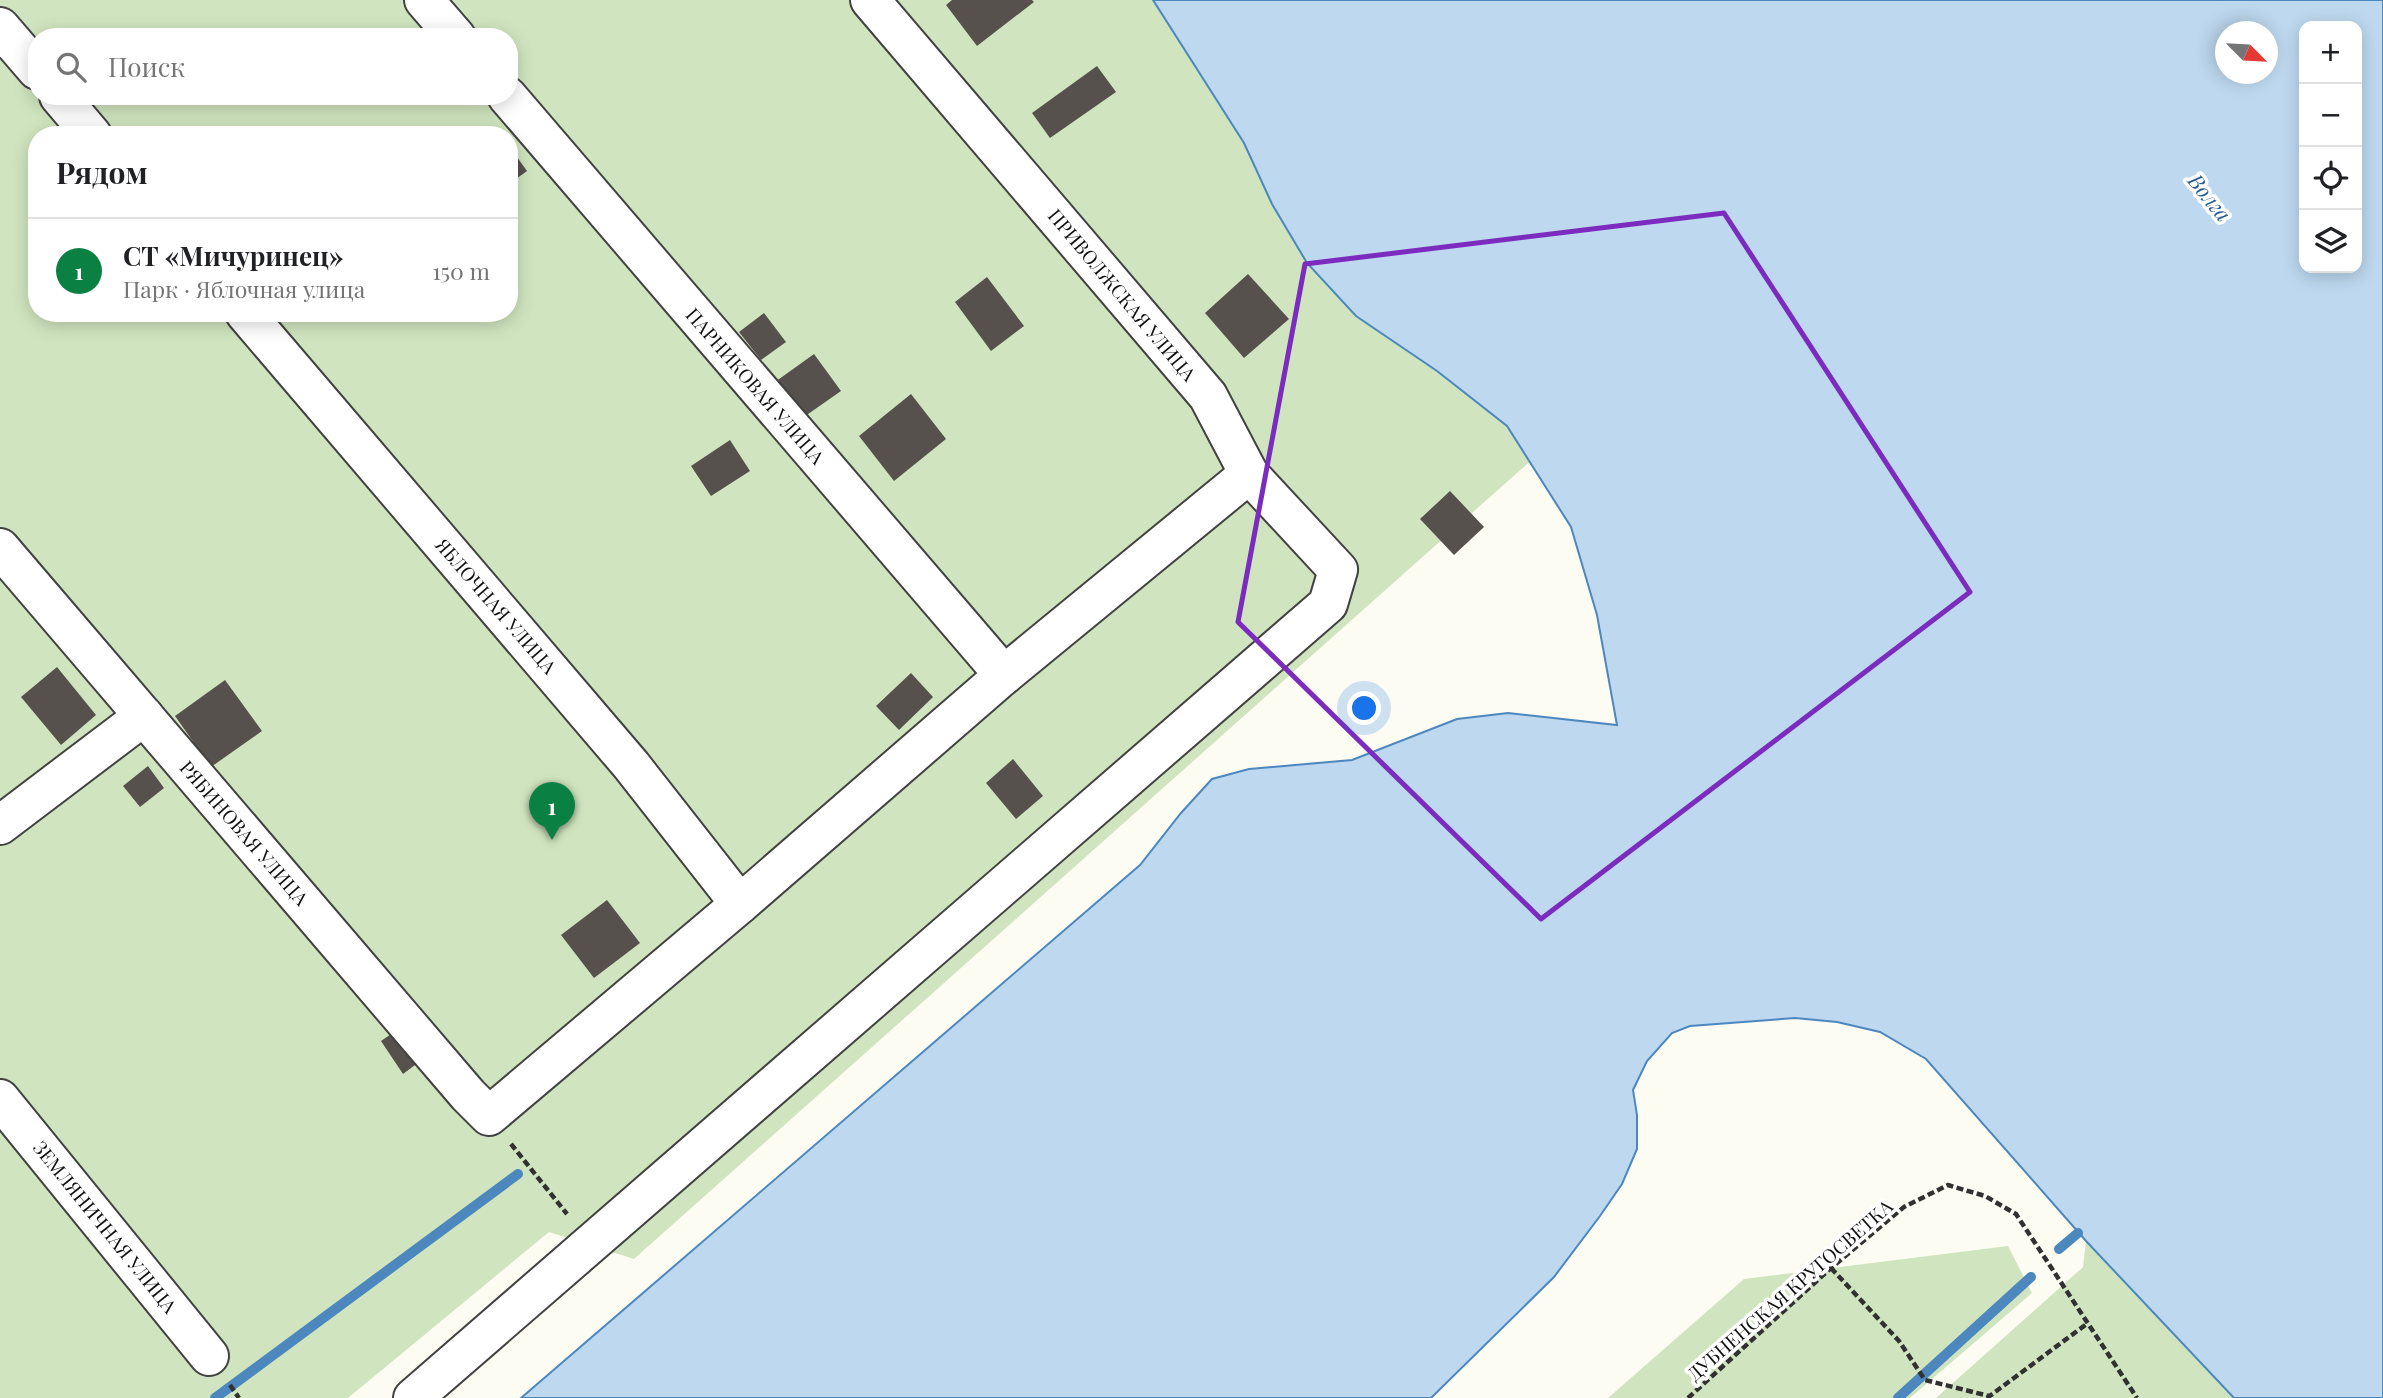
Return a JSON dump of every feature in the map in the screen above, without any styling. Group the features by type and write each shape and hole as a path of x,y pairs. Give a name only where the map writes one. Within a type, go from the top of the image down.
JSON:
{"street":[{"path":"424,0 448,28"},
{"name":"ПРИВОЛЖСКАЯ УЛИЦА","path":"591,1244 1328,604 1338,570 1249,474 1208,396 870,0"},
{"path":"0,27 28,60"},
{"path":"67,105 84,126"},
{"name":"ПАРНИКОВАЯ УЛИЦА","path":"515,105 1003,675"},
{"name":"ЯБЛОЧНАЯ УЛИЦА","path":"253,322 631,765 740,904"},
{"path":"489,1116 740,904 1003,675 1249,474"},
{"name":"РЯБИНОВАЯ УЛИЦА","path":"0,548 468,1095 489,1116"},
{"path":"0,825 144,716"},
{"name":"ЗЕМЛЯНИЧНАЯ УЛИЦА","path":"0,1099 209,1356"},
{"path":"412,1398 591,1244"}],"path":[{"path":"489,1116 591,1244"},
{"name":"ДУБНЕНСКАЯ КРУГОСВЕТКА","path":"1688,1398 1831,1268 1904,1207 1948,1185 1985,1196 2016,1214 2137,1398"},
{"path":"1831,1268 1899,1341 1925,1380 1988,1397 2088,1323"}],"highlighted area":[{"path":"1724,213 1970,592 1541,919 1238,622 1305,264"}],"green space":[{"path":"0,0 1169,0 1545,448 634,1259 549,1232 348,1398 0,1398"},
{"path":"2086,1241 2234,1398 1936,1398 2083,1267"},
{"path":"2008,1246 2032,1293 1910,1398 1608,1398 1744,1279"}],"water":[{"name":"Волга","path":"1153,0 2383,0 2383,1398 2234,1398 2086,1241 1926,1059 1880,1032 1837,1022 1795,1018 1690,1026 1672,1033 1647,1061 1633,1090 1637,1115 1637,1149 1622,1184 1554,1277 1431,1398 521,1398 1140,865 1212,779 1249,769 1352,760 1457,719 1508,713 1617,725 1597,615 1571,527 1507,426 1437,371 1356,316 1307,263 1272,204 1244,143"}],"building":[{"path":"952,0 1034,2 977,46 946,5"},
{"path":"1097,66 1116,92 1050,138 1032,113"},
{"path":"518,158 527,171 518,178"},
{"path":"1248,274 1289,319 1244,358 1205,313"},
{"path":"987,277 1024,326 991,351 955,302"},
{"path":"764,313 786,342 761,360 739,332"},
{"path":"814,354 841,391 801,419 775,382"},
{"path":"911,394 946,439 894,481 859,436"},
{"path":"730,440 750,471 711,496 691,466"},
{"path":"1450,491 1484,527 1454,555 1420,519"},
{"path":"57,667 96,715 61,745 21,697"},
{"path":"911,673 933,697 899,730 876,706"},
{"path":"225,680 262,731 211,767 175,716"},
{"path":"1013,759 1043,796 1016,819 986,783"},
{"path":"148,766 164,788 140,807 123,786"},
{"path":"607,900 640,943 594,978 561,935"},
{"path":"397,1030 419,1062 403,1074 381,1041"}],"waterway":[{"path":"215,1398 518,1174"},
{"path":"2059,1249 2078,1233"},
{"path":"1898,1398 2031,1277"}],"place":[{"name":"СТ «Мичуринец»","path":"552,840"}]}
